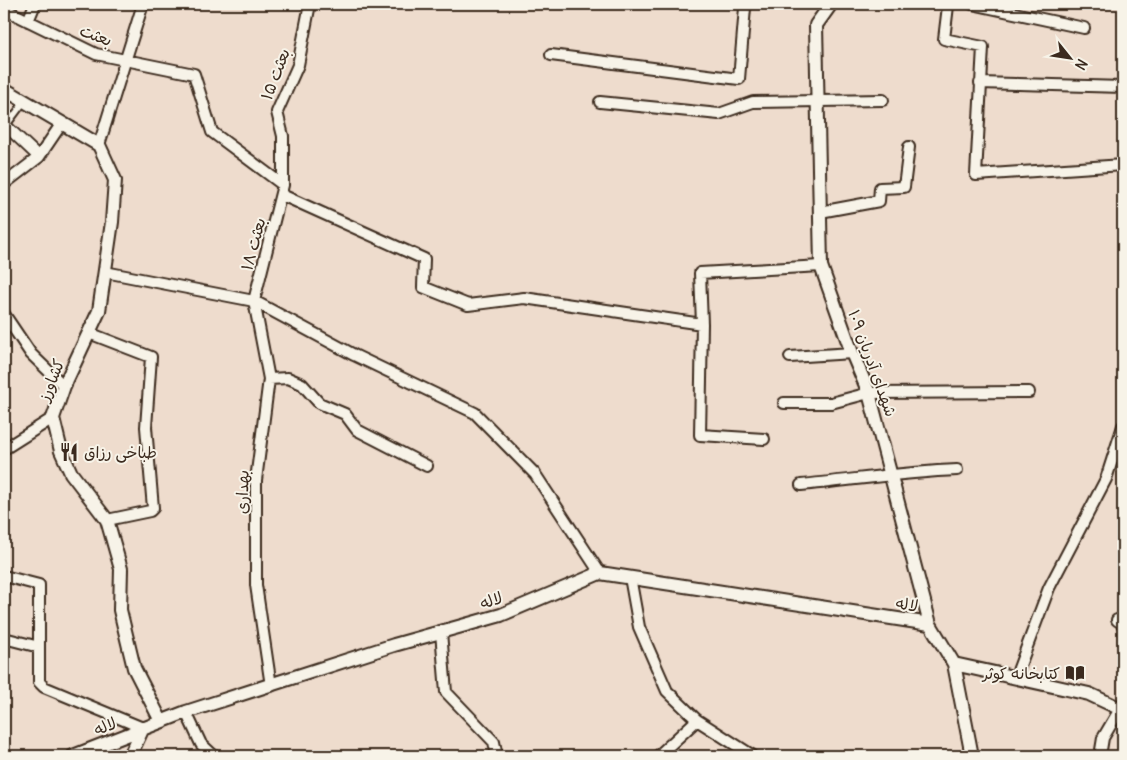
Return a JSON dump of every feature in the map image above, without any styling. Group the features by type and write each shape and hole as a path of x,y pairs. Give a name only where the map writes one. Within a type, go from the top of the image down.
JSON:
{"street":[{"path":"28,21 34,4"},
{"path":"4,89 99,145 143,4"},
{"name":"بعثت ۱۵","path":"282,190 284,136 277,112 298,65 310,4"},
{"path":"551,55 739,79 745,8 748,4"},
{"name":"شهدای آدریان ۱۰۹","path":"831,4 816,26 820,266 869,393 930,624 954,664 972,756"},
{"path":"946,4 944,39 983,47 976,174 1123,165"},
{"path":"972,4 1084,28"},
{"name":"بعثت","path":"4,9 96,54 194,74 212,132 282,190"},
{"path":"980,83 1123,87"},
{"path":"600,102 719,114 753,102 883,100"},
{"path":"4,184 39,157 62,123"},
{"path":"5,125 39,157"},
{"name":"کشاورز","path":"99,145 116,180 99,311 64,386 53,418 61,451 71,473 107,520 121,569 120,610 134,668 161,721"},
{"path":"820,212 879,201 880,188 904,186 909,147"},
{"path":"282,190 424,259 423,287 468,305 524,298 702,324"},
{"name":"بعثت ۱۸","path":"254,301 282,190"},
{"path":"764,439 700,435 702,324 700,273 820,266"},
{"path":"105,272 254,301 354,356 475,413 535,474 600,573"},
{"name":"بهداری","path":"254,301 269,380 256,480 256,585 271,686"},
{"path":"4,314 31,354 64,386"},
{"path":"89,333 151,357 146,427 153,508 150,511 107,520"},
{"path":"790,357 852,353"},
{"path":"269,380 288,378 302,384 319,403 346,414 357,430 427,466"},
{"path":"784,403 831,403 869,393 1030,392"},
{"path":"4,449 53,418"},
{"path":"1016,676 1049,588 1106,479 1123,426"},
{"path":"801,485 891,476 919,471 957,470"},
{"name":"لاله","path":"73,756 186,712 501,615 600,573 930,624"},
{"path":"4,576 39,585 39,682 44,687 143,728 130,756"},
{"path":"630,577 639,627 667,691 697,720 752,756"},
{"path":"441,632 446,692 494,742 497,756"},
{"path":"4,638 39,647"},
{"path":"954,664 1016,676 1089,694 1122,710 1103,738 1100,756"},
{"path":"186,712 201,744 214,756"},
{"path":"658,756 697,720"}],"lane":[{"path":"5,125 24,101"}],"place":[{"name":"طباخی رزاق","path":"69,452"},
{"name":"کتابخانه کوثر","path":"1075,673"}]}
